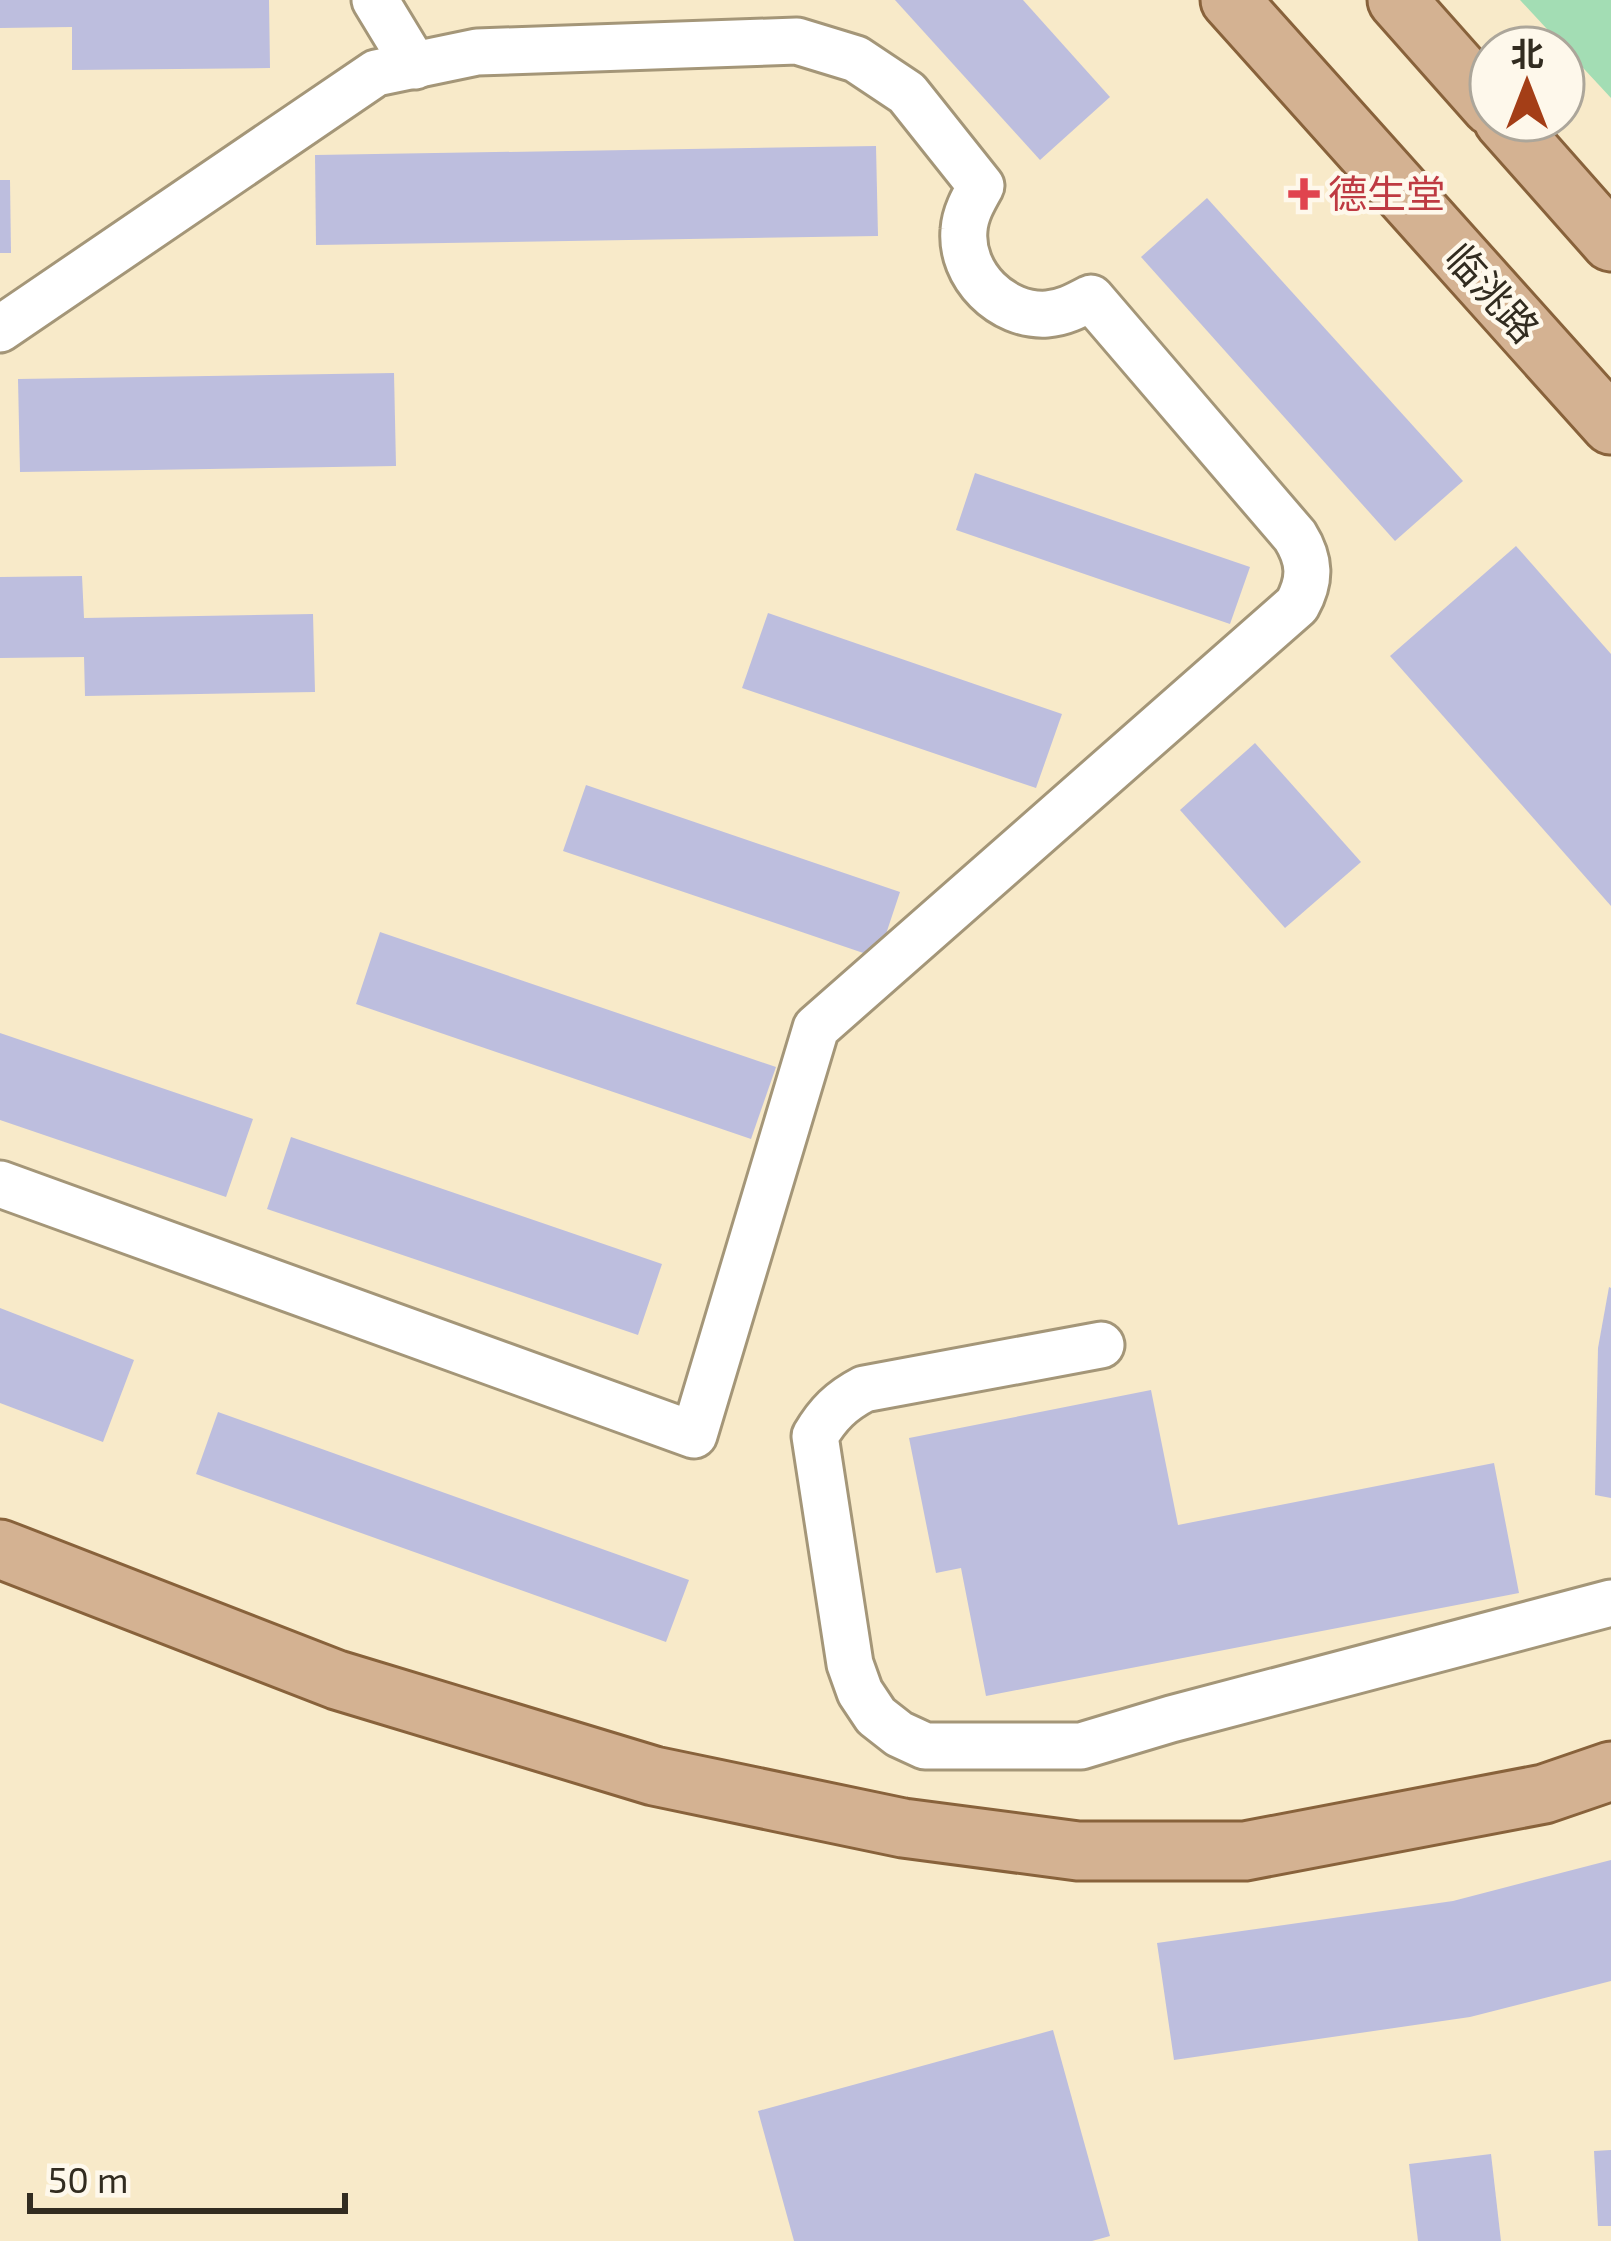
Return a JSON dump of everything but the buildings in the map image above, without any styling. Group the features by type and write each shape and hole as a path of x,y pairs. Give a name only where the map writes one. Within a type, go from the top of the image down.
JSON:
{"main road":[{"name":"临洮路","path":"1230,0 1611,425"},
{"path":"1397,0 1467,79"},
{"path":"1524,144 1611,242"},
{"path":"0,1549 338,1680 654,1776 903,1828 1078,1851 1245,1851 1544,1794 1611,1771"}],"street":[{"path":"375,0 415,66"},
{"path":"0,329 376,73 477,52 797,41 856,58 907,93 981,186 969,208 964,233 967,258 978,281 996,299 1018,310 1043,314 1068,310 1091,298 1295,536 1305,552 1308,570 1306,589 1297,605 816,1028 694,1436 0,1184"},
{"path":"1101,1345 864,1389 827,1416 815,1436 850,1664 860,1692 898,1734 925,1746 1081,1746 1611,1603"}],"green space":[{"path":"1520,0 1611,0 1611,98 1587,72 1587,24 1542,24"}],"place":[{"name":"德生堂","path":"1304,194"}]}
